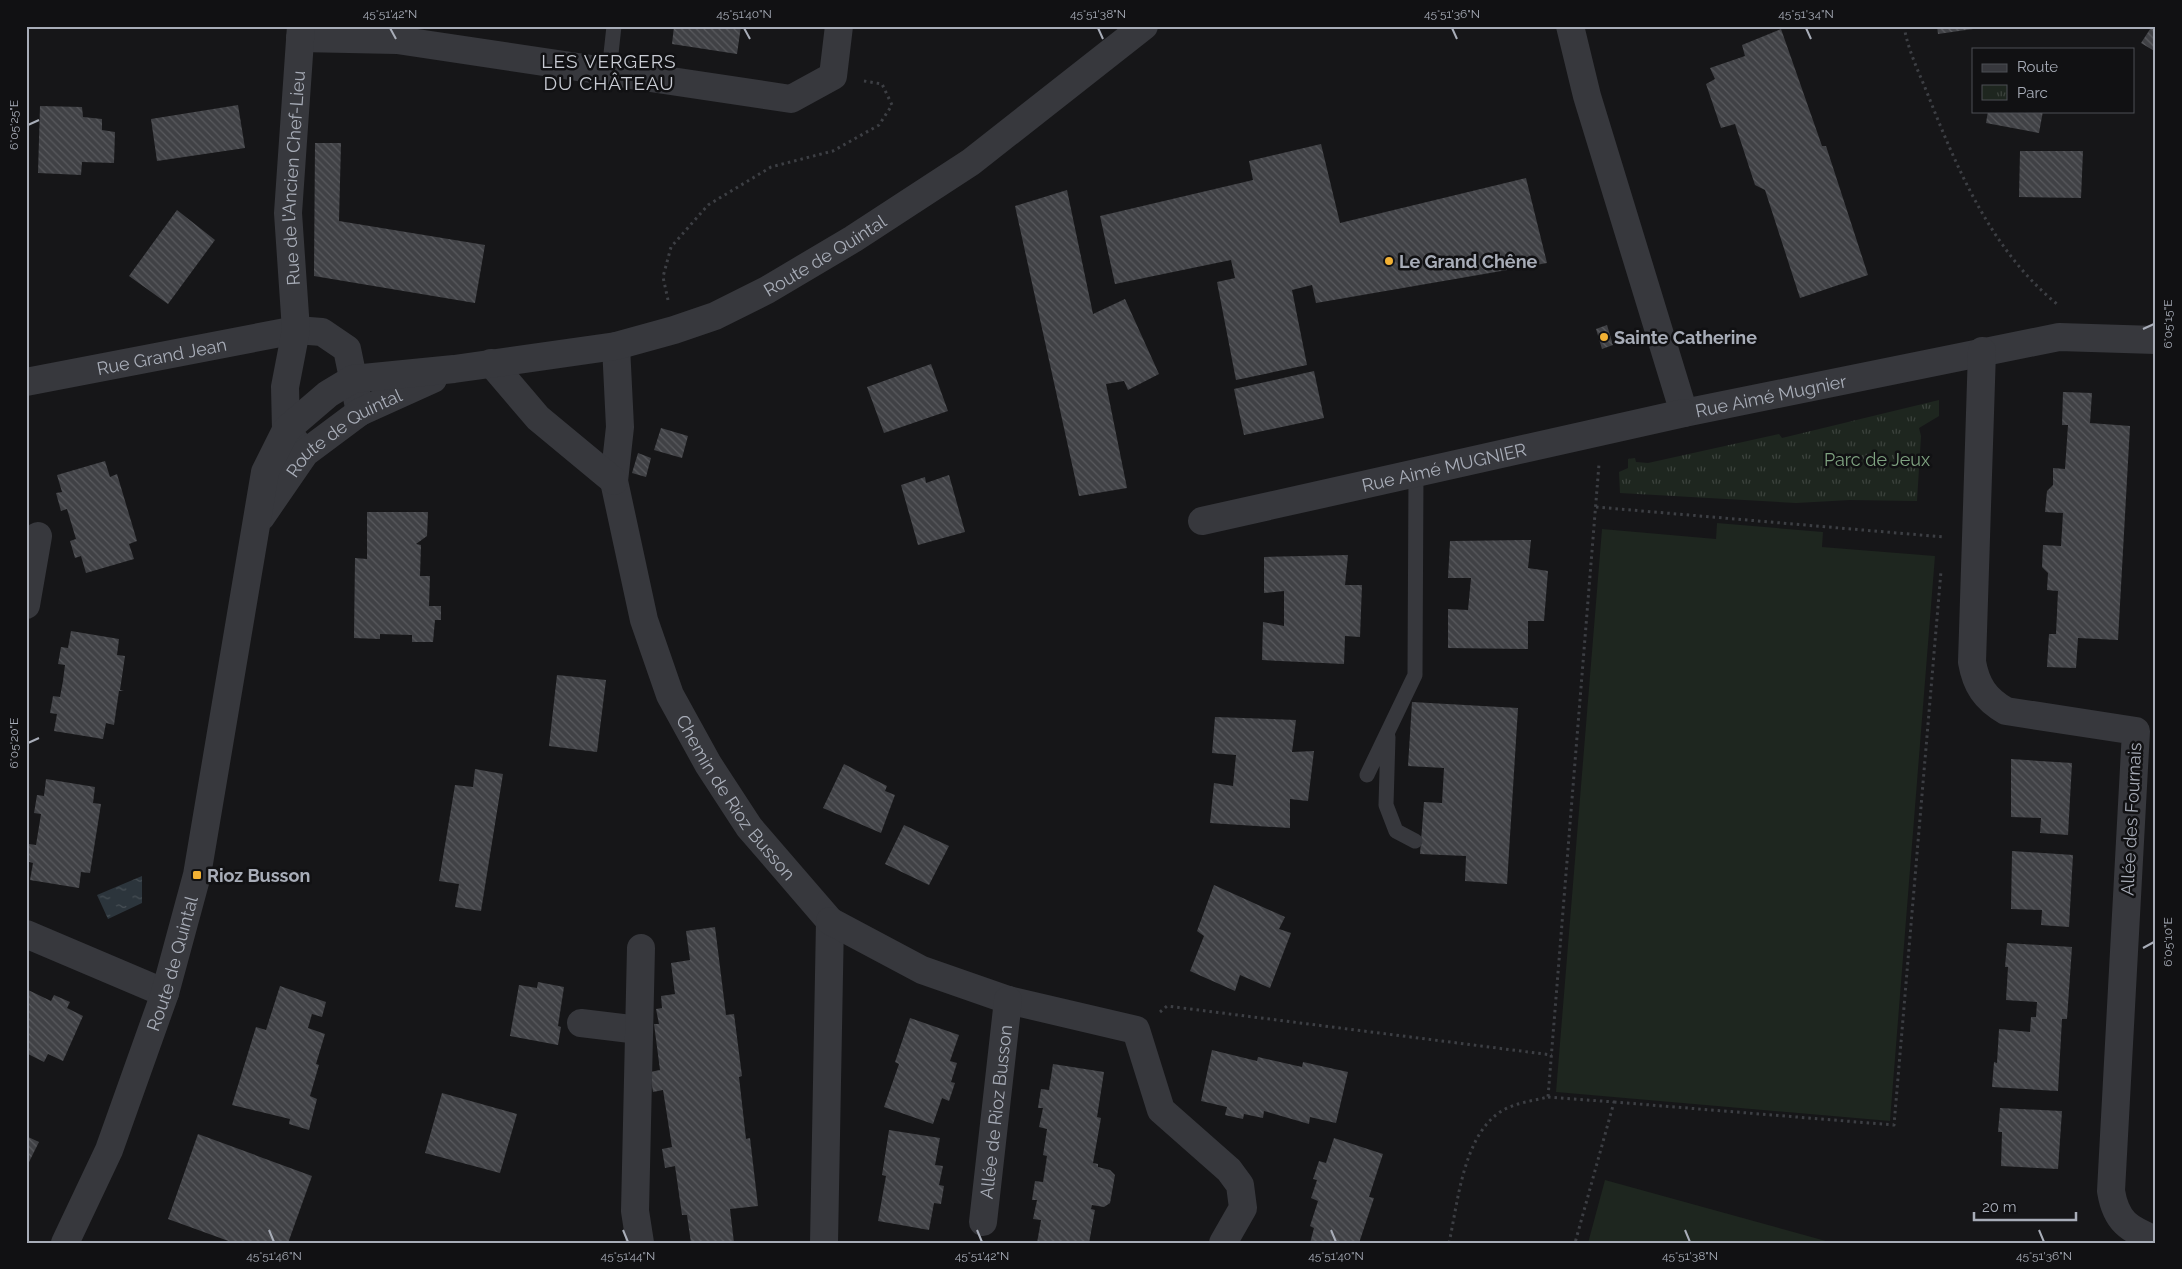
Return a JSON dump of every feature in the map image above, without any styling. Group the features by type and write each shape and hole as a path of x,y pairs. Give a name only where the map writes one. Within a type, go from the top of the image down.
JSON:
{"street":[{"path":"300,32 398,33 609,72 791,99 833,76 839,26"},
{"name":"Route de Quintal","path":"65,1243 110,1150 165,992 197,875 265,472 286,430 328,394 353,379 454,369 616,346 674,330 715,316 767,290 852,239 971,162 1144,26"},
{"name":"Rue Aimé Mugnier","path":"1553,26 1587,96"},
{"name":"Rue Aimé Mugnier","path":"1570,26 1587,96 1684,413 2059,336 2156,340"},
{"name":"Rue de l'Ancien Chef-Lieu","path":"286,430 285,387 296,330 288,213 300,32"},
{"name":"Rue Grand Jean","path":"26,382 296,330 322,332 347,349 360,412"},
{"name":"Chemin de Rioz Busson","path":"616,346 620,427 614,481 644,620 670,695 708,764 749,827 830,921"},
{"name":"Allée des Fournais","path":"1982,351 1972,662 1975,678 1983,693 1993,704 2006,711 2136,731 2145,750 2111,1191 2113,1206 2118,1216 2136,1232 2156,1240"},
{"path":"491,363 538,418 614,481"},
{"name":"Route de Quintal","path":"257,522 305,452 360,412 454,369"},
{"name":"Rue Aimé MUGNIER","path":"1202,521 1684,413"},
{"path":"286,430 305,452"},
{"path":"26,604 38,536"},
{"path":"824,1243 830,921"},
{"name":"Allée de Rioz Busson","path":"830,921 922,970 1008,1000 1136,1030"},
{"path":"26,934 165,992"},
{"path":"640,1243 635,1211 641,948"},
{"name":"Allée de Rioz Busson","path":"983,1222 1008,1000"},
{"path":"581,1023 639,1030"},
{"path":"1136,1030 1161,1110 1229,1170 1240,1185 1244,1208 1223,1243"}],"lane":[{"path":"609,72 614,26"},
{"path":"1367,775 1415,675 1416,472"},
{"path":"1388,731 1386,805 1396,831 1415,841"}],"path":[{"path":"1904,26 1914,64 1949,149 1974,200 2012,258 2043,293 2057,305 2059,336"},
{"path":"670,308 663,278 671,247 708,205 771,167 833,151 879,125 892,105 882,84 833,76"},
{"path":"1548,1097 1600,460"},
{"path":"1596,507 1944,537 1943,546"},
{"path":"1449,1243 1468,1156 1486,1124 1500,1112 1515,1104 1548,1097 1894,1125 1941,566"},
{"path":"1136,1030 1167,1006 1552,1055"},
{"path":"1575,1243 1614,1102"}],"green space":[{"name":"Parc de Jeux","path":"1939,400 1939,416 1919,428 1921,436 1917,501 1850,500 1796,503 1620,493 1619,472 1628,468 1628,459 1635,458 1636,462 1648,463 1779,434 1782,438"},
{"path":"1717,523 1823,532 1822,547 1935,556 1890,1121 1556,1092 1602,529 1716,539"},
{"path":"1605,1180 1833,1243 1588,1243"}],"water":[{"path":"142,876 142,903 108,919 97,895"}],"building":[{"path":"674,26 741,26 737,54 672,44"},
{"path":"1937,26 1987,26 1987,27 1938,34"},
{"path":"2152,26 2156,26 2156,52 2141,43"},
{"path":"1781,29 1822,146 1826,146 1868,275 1800,298 1765,190 1755,185 1735,124 1721,128 1706,84 1715,79 1710,68 1745,56 1742,45"},
{"path":"238,105 245,148 157,161 151,119"},
{"path":"40,106 82,107 83,117 102,119 102,130 115,132 114,163 82,162 81,175 38,173"},
{"path":"1988,112 2043,112 2039,133 1986,123"},
{"path":"2154,140 2156,140 2156,208 2153,208"},
{"path":"315,143 341,143 339,221 485,245 475,303 314,276"},
{"name":"Le Grand Chêne","path":"1321,144 1340,223 1526,178 1547,263 1316,303 1312,285 1292,290 1307,365 1236,380 1217,282 1235,278 1231,260 1115,284 1100,216 1253,180 1249,161"},
{"path":"2020,151 2083,151 2081,198 2019,197"},
{"path":"1067,190 1093,314 1125,299 1159,374 1128,390 1124,381 1106,384 1127,488 1079,496 1015,206"},
{"path":"177,210 215,240 168,304 129,276"},
{"name":"Sainte Catherine","path":"1607,325 1613,345 1602,349 1596,329"},
{"path":"931,364 948,411 884,433 867,387"},
{"path":"1314,371 1324,418 1244,435 1234,389"},
{"path":"2063,392 2092,393 2090,423 2130,426 2118,640 2078,638 2076,668 2047,667 2049,634 2056,634 2058,591 2047,590 2048,573 2042,567 2043,545 2061,546 2063,513 2045,512 2047,491 2053,485 2053,468 2065,469 2068,425 2062,425"},
{"path":"661,428 688,436 682,458 654,450"},
{"path":"638,453 651,458 646,477 632,473"},
{"path":"105,461 110,477 117,474 137,541 129,544 134,559 86,573 81,556 75,558 70,541 76,539 67,509 61,511 56,493 62,492 57,475"},
{"path":"949,475 965,532 918,545 901,485 925,477 926,483"},
{"path":"367,512 428,512 427,536 416,544 421,545 420,576 430,576 429,606 441,606 441,620 435,620 433,642 412,642 412,635 380,634 380,639 354,638 355,558 367,559"},
{"path":"1531,540 1528,568 1548,571 1544,621 1528,621 1528,649 1448,648 1448,609 1468,610 1471,578 1448,578 1450,541"},
{"path":"1348,555 1345,585 1362,585 1360,637 1345,636 1344,664 1262,660 1263,622 1284,626 1284,591 1264,593 1264,557"},
{"path":"71,631 119,639 117,655 125,656 120,690 124,691 119,691 114,725 106,723 103,739 54,731 57,714 50,713 53,696 60,697 65,665 58,664 61,647 68,648"},
{"path":"557,675 606,680 597,752 549,746"},
{"path":"1412,702 1518,708 1507,884 1465,881 1466,856 1420,854 1424,802 1442,803 1444,768 1408,766"},
{"path":"1215,717 1296,720 1292,752 1314,751 1308,801 1290,799 1290,828 1210,823 1214,783 1233,786 1236,755 1212,753"},
{"path":"2011,759 2072,763 2068,835 2040,833 2041,818 2011,817"},
{"path":"844,764 887,786 885,791 895,795 881,833 823,808"},
{"path":"475,769 503,774 481,911 455,907 459,884 439,881 455,785 473,787"},
{"path":"46,779 95,787 93,803 101,804 90,873 81,872 79,888 30,880 33,863 26,861 26,859 29,844 36,845 41,814 34,813 37,795 44,796"},
{"path":"904,825 949,846 929,885 885,864"},
{"path":"2012,851 2073,855 2069,927 2041,925 2042,910 2011,909"},
{"path":"1214,885 1285,917 1279,929 1291,933 1270,988 1240,975 1235,991 1190,971 1204,936 1197,931"},
{"path":"715,927 726,1015 734,1014 742,1076 739,1077 746,1139 750,1138 758,1206 730,1209 734,1243 706,1243 705,1241 691,1243 687,1215 682,1215 675,1166 665,1168 662,1149 672,1147 663,1090 653,1092 650,1072 660,1070 654,1024 659,1024 656,1009 662,1008 661,996 675,994 671,963 690,960 686,931"},
{"path":"2007,943 2072,947 2067,1019 2062,1019 2058,1091 1992,1087 1994,1062 1997,1063 1999,1029 2030,1032 2031,1017 2036,1017 2037,1002 2006,1000 2008,967 2005,967"},
{"path":"538,982 564,987 558,1026 561,1027 558,1045 510,1036 519,985 537,988"},
{"path":"280,986 326,1002 322,1017 312,1014 308,1028 325,1034 316,1064 319,1065 310,1096 317,1099 309,1130 289,1124 290,1119 232,1105 256,1027 266,1030"},
{"path":"26,989 51,1001 54,995 70,1002 67,1008 83,1016 63,1061 48,1054 44,1062 26,1053"},
{"path":"910,1018 959,1035 950,1061 957,1063 951,1082 955,1083 949,1101 942,1098 933,1124 884,1107 899,1064 895,1062"},
{"path":"1212,1050 1257,1061 1258,1057 1302,1067 1303,1062 1348,1072 1336,1123 1310,1117 1309,1124 1264,1111 1263,1118 1244,1114 1243,1119 1225,1115 1227,1107 1201,1101"},
{"path":"1053,1064 1104,1072 1097,1117 1101,1118 1093,1163 1098,1164 1098,1167 1110,1170 1115,1175 1110,1203 1104,1207 1092,1205 1091,1209 1095,1210 1089,1243 1037,1243 1041,1220 1033,1219 1037,1200 1032,1200 1035,1181 1043,1182 1047,1156 1043,1155 1047,1129 1039,1127 1043,1108 1038,1108 1041,1089 1049,1090"},
{"path":"442,1093 517,1114 500,1173 425,1153"},
{"path":"2000,1108 2062,1111 2058,1169 2001,1166 2002,1132 1998,1132"},
{"path":"889,1130 940,1138 935,1165 943,1166 939,1185 944,1186 941,1204 934,1203 929,1230 878,1221 886,1176 882,1175"},
{"path":"198,1134 312,1176 288,1243 234,1243 168,1219"},
{"path":"26,1136 39,1142 26,1168"},
{"path":"1334,1138 1383,1154 1369,1197 1374,1198 1359,1243 1310,1243 1314,1228 1310,1226 1318,1201 1311,1198 1317,1180 1313,1179 1319,1161 1326,1163"}],"place":[{"name":"Le Grand Chêne","path":"1389,261"},
{"name":"Sainte Catherine","path":"1604,337"},
{"name":"Rioz Busson","path":"197,875"}],"district":[{"name":"LES VERGERS DU CHÂTEAU","path":"609,72"}]}
